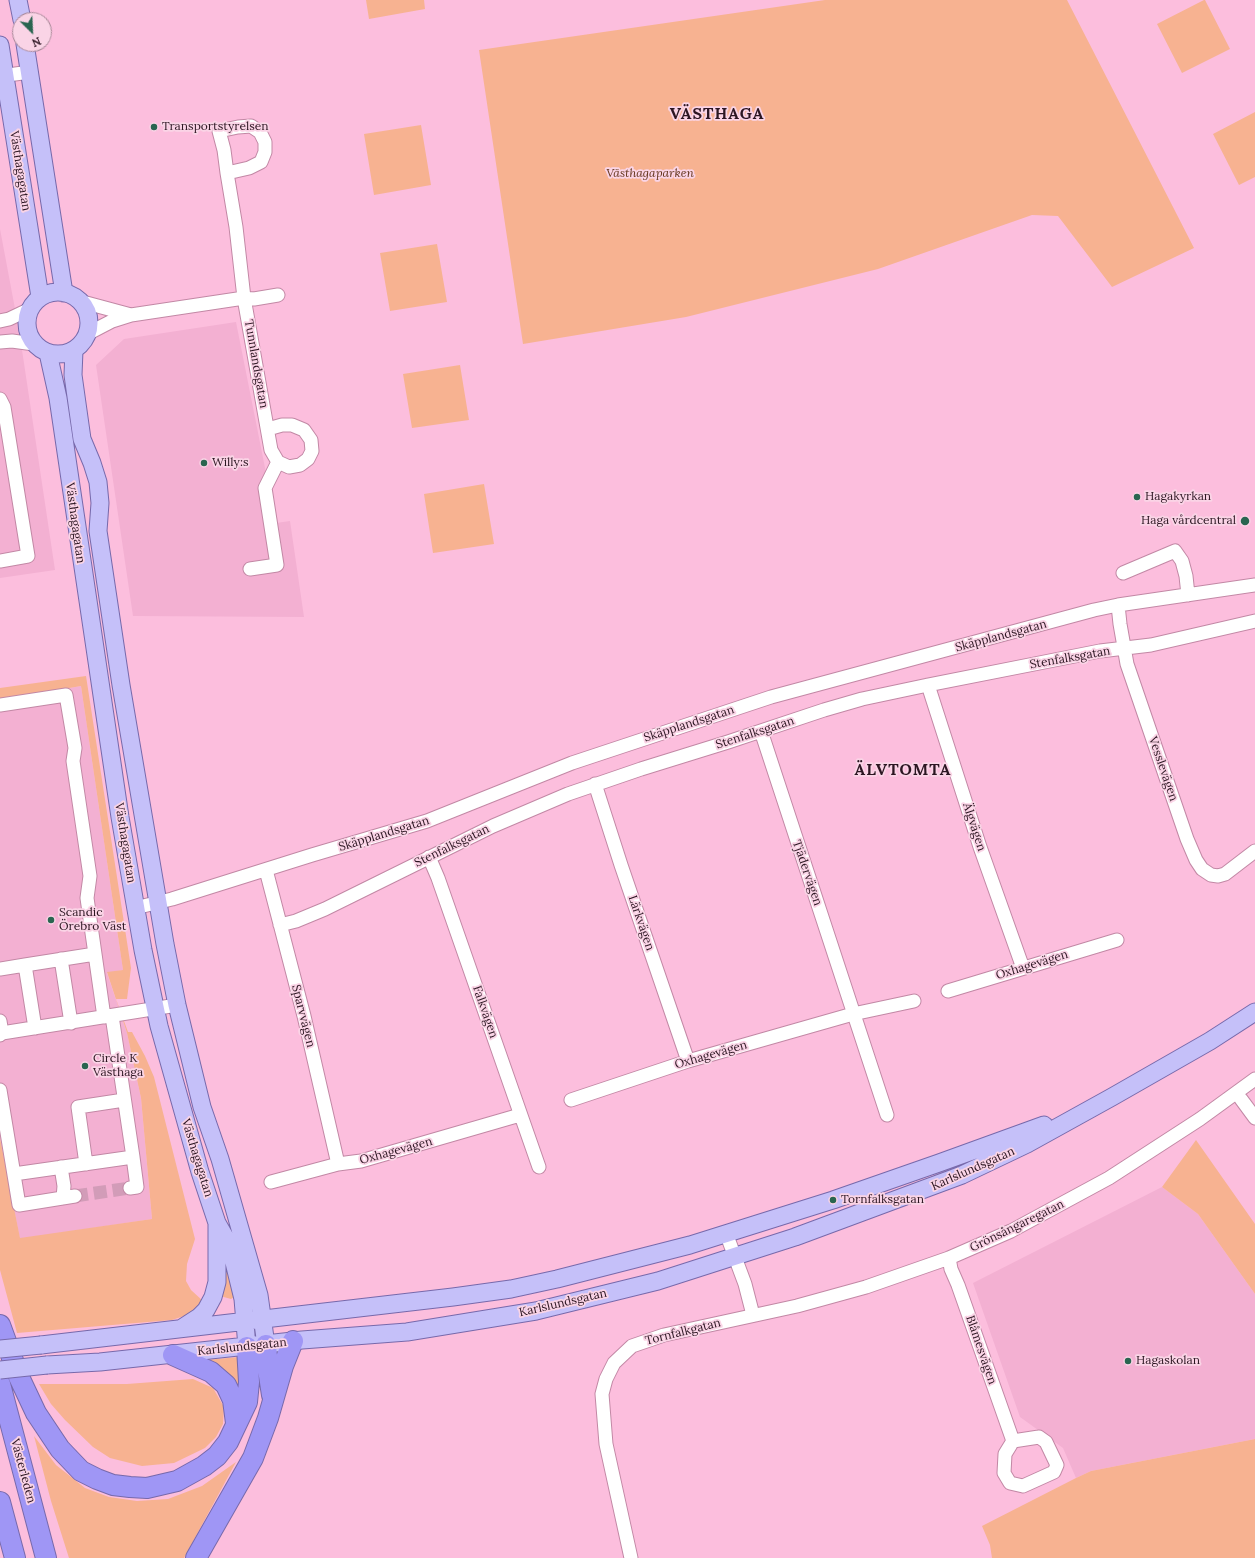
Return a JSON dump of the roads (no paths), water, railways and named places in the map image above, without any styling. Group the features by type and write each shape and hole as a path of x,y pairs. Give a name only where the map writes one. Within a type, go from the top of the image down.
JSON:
{"highway":[{"path":"0,1325 19,1377 36,1413 45,1427 80,1471 113,1485 141,1488 163,1485 177,1481 204,1466 217,1456 228,1442 247,1402 249,1382 246,1347"},
{"path":"196,1558 253,1458 268,1418 283,1366 293,1341"},
{"path":"266,1345 273,1398"},
{"path":"173,1355 211,1372 226,1385 234,1400 236,1423"},
{"name":"Västerleden","path":"0,1384 46,1558"},
{"path":"0,1502 15,1558"}],"main road":[{"path":"18,0 20,12"},
{"name":"Västhagagatan","path":"0,45 2,76 35,303"},
{"name":"Västhagagatan","path":"26,52 64,293"},
{"path":"52,292 64,293 73,296 79,301 84,307 89,322 85,340 74,350 65,354 56,355 40,349 34,344 26,328 27,315 35,303 52,292"},
{"name":"Västhagagatan","path":"74,350 73,375 82,439 98,482 100,503 98,531 121,685 157,903 178,1005 202,1107 220,1159 259,1295 266,1345"},
{"name":"Västhagagatan","path":"48,353 58,398 86,596 135,908 155,1009 200,1172 217,1223 230,1246 243,1299 246,1347"},
{"name":"Karlslundsgatan","path":"0,1370 173,1355 293,1341 407,1332 536,1311 658,1281 802,1234 962,1175 1027,1144 1210,1041 1255,1012"},
{"name":"Karlslundsgatan","path":"0,1350 370,1308 511,1289 557,1279 690,1245 832,1200 1093,1107"},
{"path":"179,1330 195,1320 206,1310 213,1297 217,1267 217,1223"}],"street":[{"path":"2,76 30,72"},
{"name":"Tunnlandsgatan","path":"227,173 239,252 244,298 271,450 278,462"},
{"path":"87,334 112,321 131,315 244,298 254,299 278,295"},
{"path":"79,301 131,315"},
{"path":"0,321 9,319 35,303"},
{"path":"0,342 12,341 34,344"},
{"path":"0,399 4,408 28,556 0,560"},
{"path":"250,569 277,565 265,488 278,462 289,467 300,465 308,460 312,451 311,440 304,430 292,424 268,429"},
{"path":"1123,573 1176,551 1182,561 1186,576 1188,595"},
{"name":"Skäpplandsgatan","path":"135,908 157,903 427,821 572,763 771,697 1094,610 1118,605 1255,585"},
{"name":"Vesslevägen","path":"1118,605 1127,664 1187,840 1196,860 1202,869 1212,875 1218,876 1225,874 1255,850"},
{"name":"Stenfalksgatan","path":"280,925 296,921 325,909 429,857 530,810 595,784 862,699 1100,651 1151,645 1255,622"},
{"name":"Älgvägen","path":"928,685 980,847 1022,968"},
{"path":"0,705 66,695 74,748 73,761 90,876 87,898 95,954 124,1100 133,1156 137,1187 130,1188"},
{"name":"Tjädervägen","path":"760,731 853,1014"},
{"name":"Lärkvägen","path":"595,784 688,1061"},
{"name":"Falkvägen","path":"429,857 438,878 520,1115 540,1167"},
{"name":"Sparvvägen","path":"266,870 304,1016 338,1164"},
{"name":"Oxhagevägen","path":"948,990 1117,940"},
{"path":"0,969 95,954"},
{"path":"61,959 71,1022"},
{"path":"25,965 35,1028"},
{"name":"Oxhagevägen","path":"571,1100 688,1061 853,1014 914,1001"},
{"path":"1,1030 35,1028 178,1005"},
{"path":"853,1014 887,1115"},
{"name":"Grönsångaregatan","path":"753,1315 797,1306 866,1287 949,1258 1011,1231 1109,1178 1151,1152 1255,1079"},
{"path":"0,1090 19,1205 69,1197 64,1186 61,1167"},
{"path":"1241,1099 1255,1118"},
{"path":"86,1164 78,1107 124,1100"},
{"name":"Oxhagevägen","path":"271,1182 338,1164 361,1162 520,1115"},
{"path":"14,1174 133,1156"},
{"path":"726,1233 747,1291 753,1315"},
{"name":"Blåmesvägen","path":"949,1258 951,1269 1013,1442"},
{"name":"Tornfalkgatan","path":"631,1558 606,1444 602,1394 606,1379 614,1363 632,1346 664,1335 753,1315"}],"tunnel":[{"path":"75,1196 130,1188"}],"place":[{"name":"Transportstyrelsen","path":"154,127"},
{"name":"Willy:s","path":"204,463"},
{"name":"Hagakyrkan","path":"1137,497"},
{"name":"Haga vårdcentral","path":"1245,521"},
{"name":"Scandic Örebro Väst","path":"51,920"},
{"name":"Circle K Västhaga","path":"85,1066"},
{"name":"Tornfalksgatan","path":"833,1200"},
{"name":"Hagaskolan","path":"1128,1361"}],"district":[{"name":"VÄSTHAGA","path":"717,114"},
{"name":"ÄLVTOMTA","path":"903,770"}],"park label":[{"name":"Västhagaparken","path":"650,174"}]}
